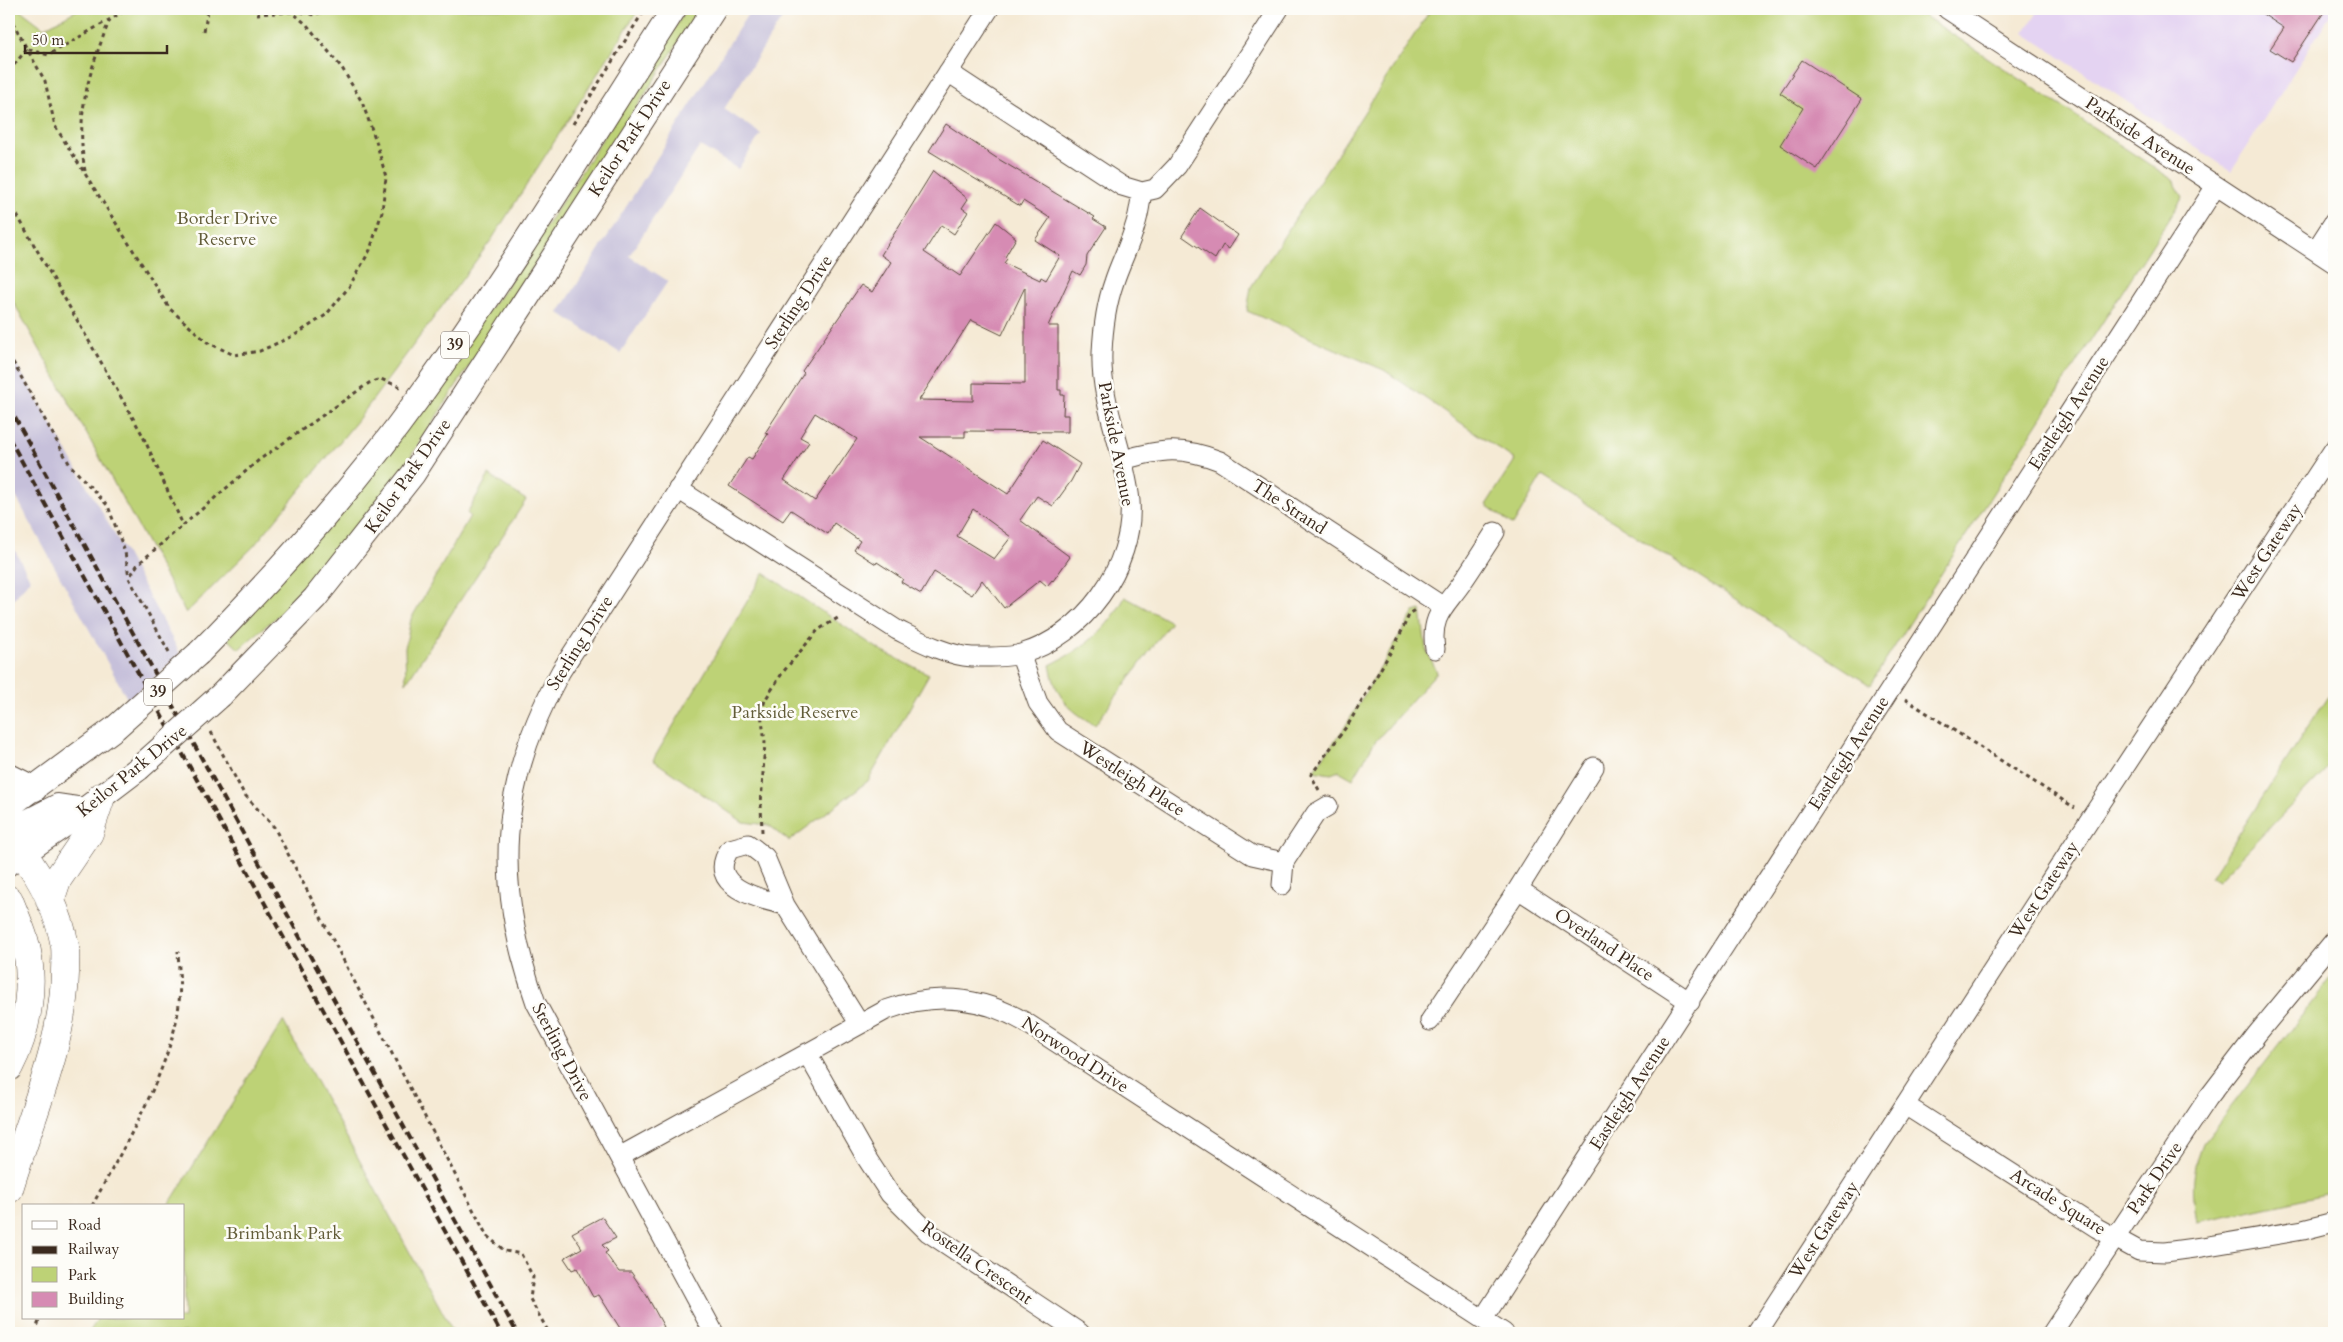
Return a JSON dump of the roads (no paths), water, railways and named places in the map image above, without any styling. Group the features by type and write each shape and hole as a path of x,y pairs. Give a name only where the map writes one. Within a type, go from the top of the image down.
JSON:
{"highway":[{"path":"50,901 57,880 89,833 93,803"},
{"path":"9,1188 40,1094 61,1018 65,947 50,901 39,875 12,847"},
{"path":"9,900 25,941 29,977 24,1025 9,1067"},
{"path":"9,952 28,998"}],"main road":[{"name":"Keilor Park Drive","path":"9,806 35,789 115,728 199,654 241,611 322,521 417,400 482,305 674,9"},
{"name":"Keilor Park Drive","path":"12,847 93,803 138,769 221,695 315,598 413,474 714,9"},
{"path":"9,776 35,789"}],"street":[{"name":"Sterling Drive","path":"714,1333 547,1028 525,972 512,919 508,892 509,829 520,768 528,740 549,691 989,9"},
{"path":"948,72 1122,186 1142,192 1155,189 1177,166 1279,9"},
{"name":"Parkside Avenue","path":"1947,9 2334,263"},
{"name":"Eastleigh Avenue","path":"1483,1319 1690,1002 2216,186"},
{"name":"Parkside Avenue","path":"678,489 897,630 934,647 970,657 1020,654 1052,640 1080,620 1100,596 1118,564 1128,532 1130,502 1123,460 1103,388 1103,344 1105,317 1109,300 1136,226 1142,192"},
{"path":"2316,250 2334,222"},
{"name":"West Gateway","path":"1758,1333 2094,813 2334,449"},
{"name":"The Strand","path":"1123,460 1164,450 1196,452 1220,462 1442,606"},
{"path":"1435,649 1433,634 1442,606 1460,586 1495,532"},
{"name":"Westleigh Place","path":"1020,654 1038,703 1058,731 1252,855 1284,862"},
{"path":"1430,1021 1518,889 1594,767"},
{"path":"1282,885 1284,862 1316,813 1328,806"},
{"name":"Overland Place","path":"1518,889 1690,1002"},
{"path":"785,905 859,1023"},
{"name":"Park Drive","path":"2115,1238 2208,1098 2257,1034 2334,941"},
{"name":"Norwood Drive","path":"619,1158 859,1023 904,1003 948,997 990,1005 1010,1013 1504,1333"},
{"name":"Rostella Crescent","path":"807,1053 866,1157 890,1194 928,1232 1080,1333"},
{"name":"Arcade Square","path":"1906,1105 2115,1238 2052,1333"},
{"path":"2115,1238 2139,1251 2165,1252 2302,1230 2334,1222"}],"railway":[{"path":"9,407 517,1333"},
{"path":"9,438 501,1333"}],"park label":[{"name":"Border Drive Reserve","path":"227,228"},
{"name":"Parkside Reserve","path":"795,712"},
{"name":"Brimbank Park","path":"284,1233"}]}
